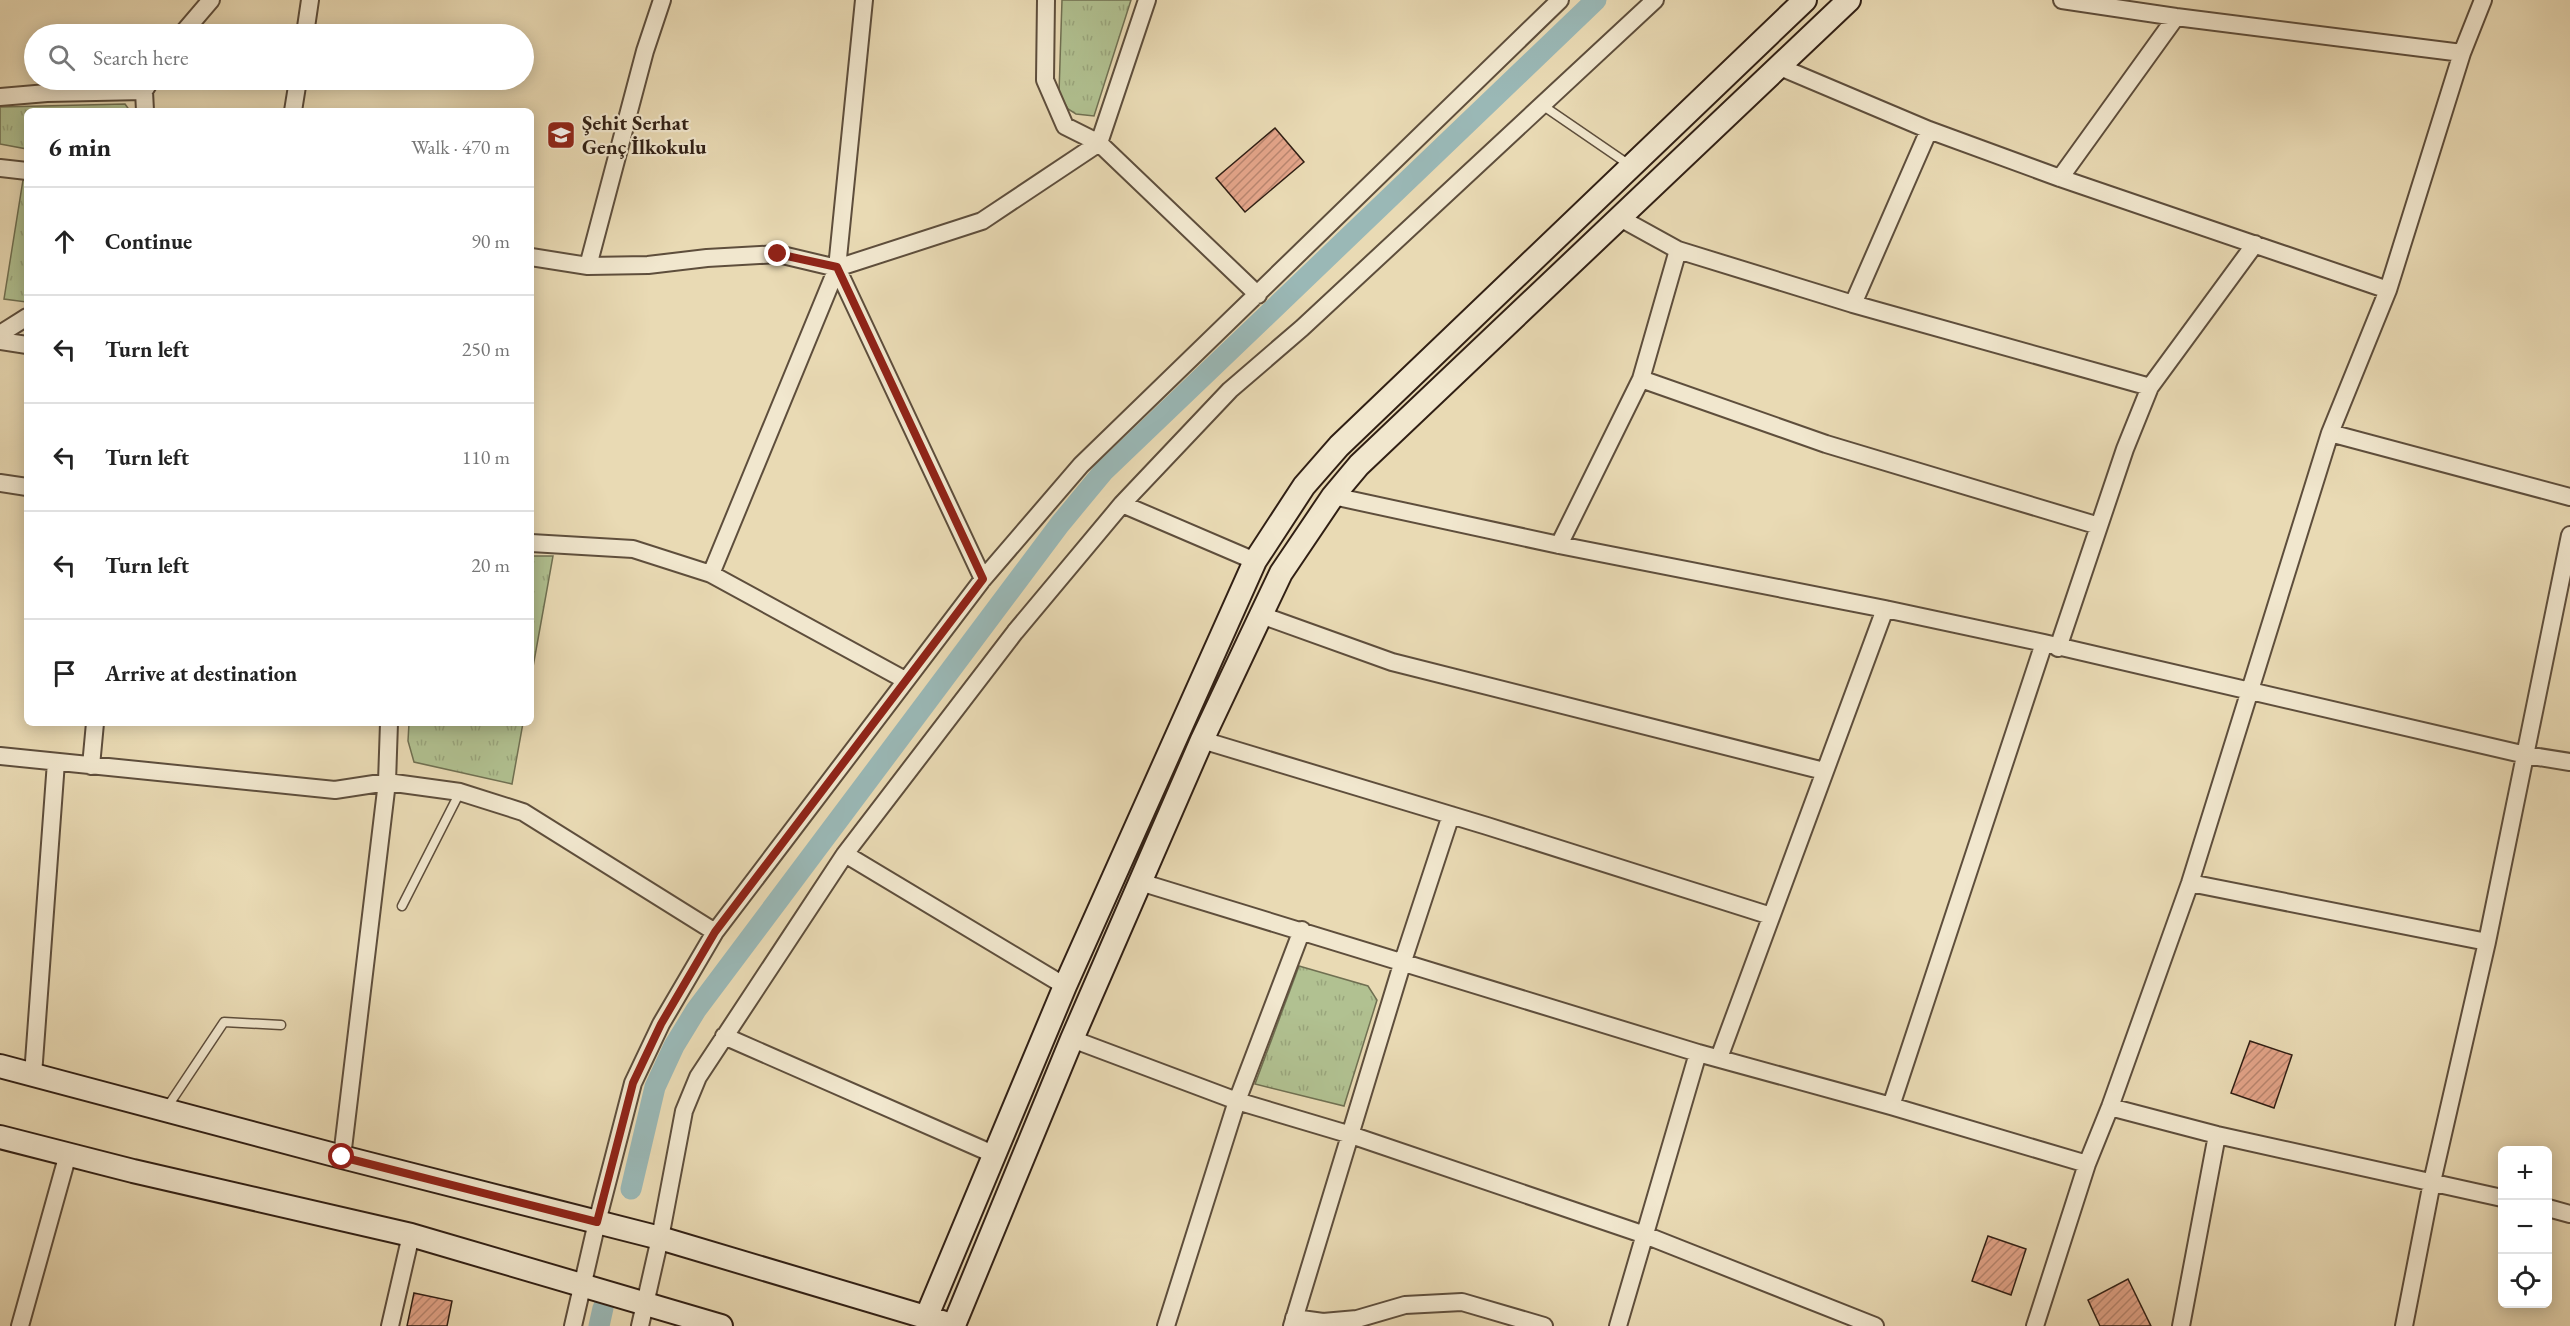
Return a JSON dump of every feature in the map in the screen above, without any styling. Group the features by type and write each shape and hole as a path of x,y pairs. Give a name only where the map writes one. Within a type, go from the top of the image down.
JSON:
{"street":[{"path":"191,24 211,0"},
{"path":"306,24 310,0"},
{"path":"588,266 645,51 662,0"},
{"path":"711,574 837,267 864,0"},
{"path":"1046,0 1045,80 1065,126 1099,143 1258,295"},
{"path":"534,258 588,266 648,266 707,258 778,254 837,267 982,221 1099,143 1147,0"},
{"path":"573,1326 633,1083 661,1024 715,932 983,579 1081,465 1560,0"},
{"path":"640,1326 660,1238 684,1111 698,1077 845,854 1015,632 1122,504 1230,390 1302,328 1655,0"},
{"path":"926,1318 1065,986 1255,561 1304,486 1340,446 1805,0"},
{"path":"0,1066 342,1157 660,1238 956,1326 1072,1039 1202,740 1281,573 1333,496 1359,465 1780,68 1849,0"},
{"path":"2062,0 2176,17 2462,53"},
{"path":"2035,1326 2087,1164 2110,1107 2190,883 2330,433 2388,290 2462,53 2483,0"},
{"path":"2060,178 2176,17"},
{"path":"1780,68 1929,130 2060,178 2388,290"},
{"path":"0,97 84,90"},
{"path":"145,108 147,90"},
{"path":"293,108 296,90"},
{"path":"1853,304 1929,130"},
{"path":"0,168 24,171"},
{"path":"1620,218 1678,250 1853,304 2150,387"},
{"path":"1890,1106 2051,645 2099,526 2125,449 2150,387 2255,244"},
{"path":"1559,545 1641,379 1678,250"},
{"path":"837,267 983,579"},
{"path":"0,334 24,319"},
{"path":"0,341 24,345"},
{"path":"1641,379 1826,444 2099,526"},
{"path":"2330,433 2570,497"},
{"path":"0,483 24,487"},
{"path":"1333,496 1559,545 1885,609 2250,690 2526,755 2570,762"},
{"path":"1122,504 1255,561"},
{"path":"2403,1326 2432,1182 2487,942 2570,535"},
{"path":"534,543 633,549 711,574 905,680"},
{"path":"1719,1058 1885,609"},
{"path":"1261,615 1392,662 1824,771"},
{"path":"91,766 95,726"},
{"path":"342,1157 387,782 389,726"},
{"path":"1202,740 1451,815 1771,916"},
{"path":"0,756 335,790 387,782 460,792 523,812 715,932"},
{"path":"33,1075 56,762"},
{"path":"1451,815 1403,961 1293,1322 1357,1319 1405,1305 1462,1302 1544,1326"},
{"path":"845,854 1065,986"},
{"path":"1140,882 1698,1053 2087,1164"},
{"path":"2190,883 2487,942"},
{"path":"1166,1326 1237,1101 1302,930"},
{"path":"724,1036 993,1154"},
{"path":"1072,1039 1237,1101 1351,1135 1645,1235 1875,1326"},
{"path":"1618,1326 1698,1053"},
{"path":"2110,1107 2217,1135 2498,1197"},
{"path":"2181,1326 2217,1135"},
{"path":"0,1137 411,1235 721,1326"},
{"path":"25,1325 68,1154"},
{"path":"2552,1209 2570,1214"},
{"path":"390,1326 411,1235"}],"lane":[{"path":"1542,105 1631,166"},
{"path":"402,906 460,792"},
{"path":"165,1110 224,1022 281,1025"}],"green space":[{"path":"1062,0 1131,0 1094,116 1076,114 1068,109 1059,93"},
{"path":"125,104 128,108 24,108 24,148 0,144 0,107"},
{"path":"23,180 24,302 4,299"},
{"path":"534,556 553,556 534,661"},
{"path":"409,726 522,726 512,784 414,762 408,741"},
{"path":"1299,966 1368,986 1377,1000 1344,1106 1255,1084"}],"building":[{"path":"1275,128 1304,162 1245,212 1216,178"},
{"path":"2250,1041 2292,1055 2274,1108 2231,1093"},
{"path":"1988,1236 2026,1249 2011,1295 1972,1281"},
{"path":"2128,1279 2151,1326 2100,1326 2088,1300"},
{"path":"414,1293 452,1301 447,1326 407,1326"}],"waterway":[{"path":"631,1189 655,1087 674,1046 696,1010 1060,524 1103,472 1596,0"},
{"path":"599,1326 603,1308"}],"place":[{"name":"Şehit Serhat Genç İlkokulu","path":"561,135"}],"route":[{"path":"342,1157 597,1222 633,1083 661,1024 715,932 983,579 837,267 778,254"}]}
